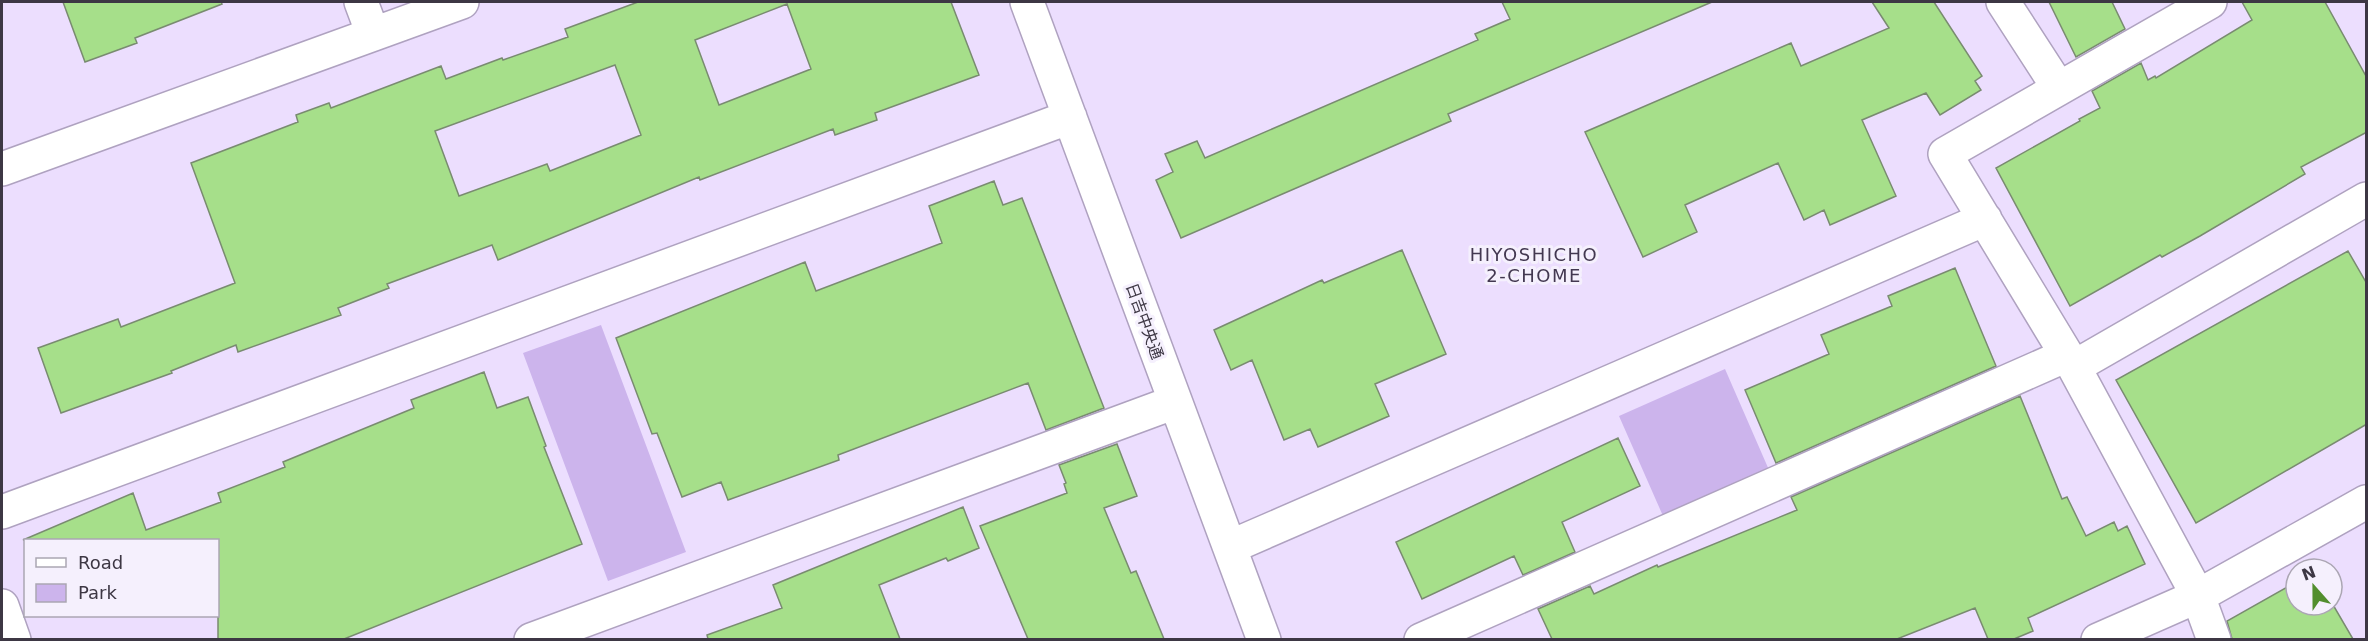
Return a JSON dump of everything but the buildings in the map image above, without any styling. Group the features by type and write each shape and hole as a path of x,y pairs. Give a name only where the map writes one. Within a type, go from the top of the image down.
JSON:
{"street":[{"path":"361,2 373,34"},
{"path":"2,169 462,2"},
{"name":"日吉中央通","path":"1027,2 1264,639"},
{"path":"2003,2 2058,87"},
{"path":"2210,2 2058,87 1945,154 2071,361 2198,596 2214,639"},
{"path":"2,512 1070,117"},
{"path":"1421,639 2071,361 2367,199"},
{"path":"1230,547 1985,219"},
{"path":"531,639 1175,402"},
{"path":"2098,639 2198,596 2366,504"},
{"path":"2,606 14,639"}],"green space":[{"path":"601,325 686,552 608,581 523,353"},
{"path":"1725,369 1769,470 1663,516 1619,416"}],"district":[{"name":"HIYOSHICHO 2-CHOME","path":"1534,265"}]}
